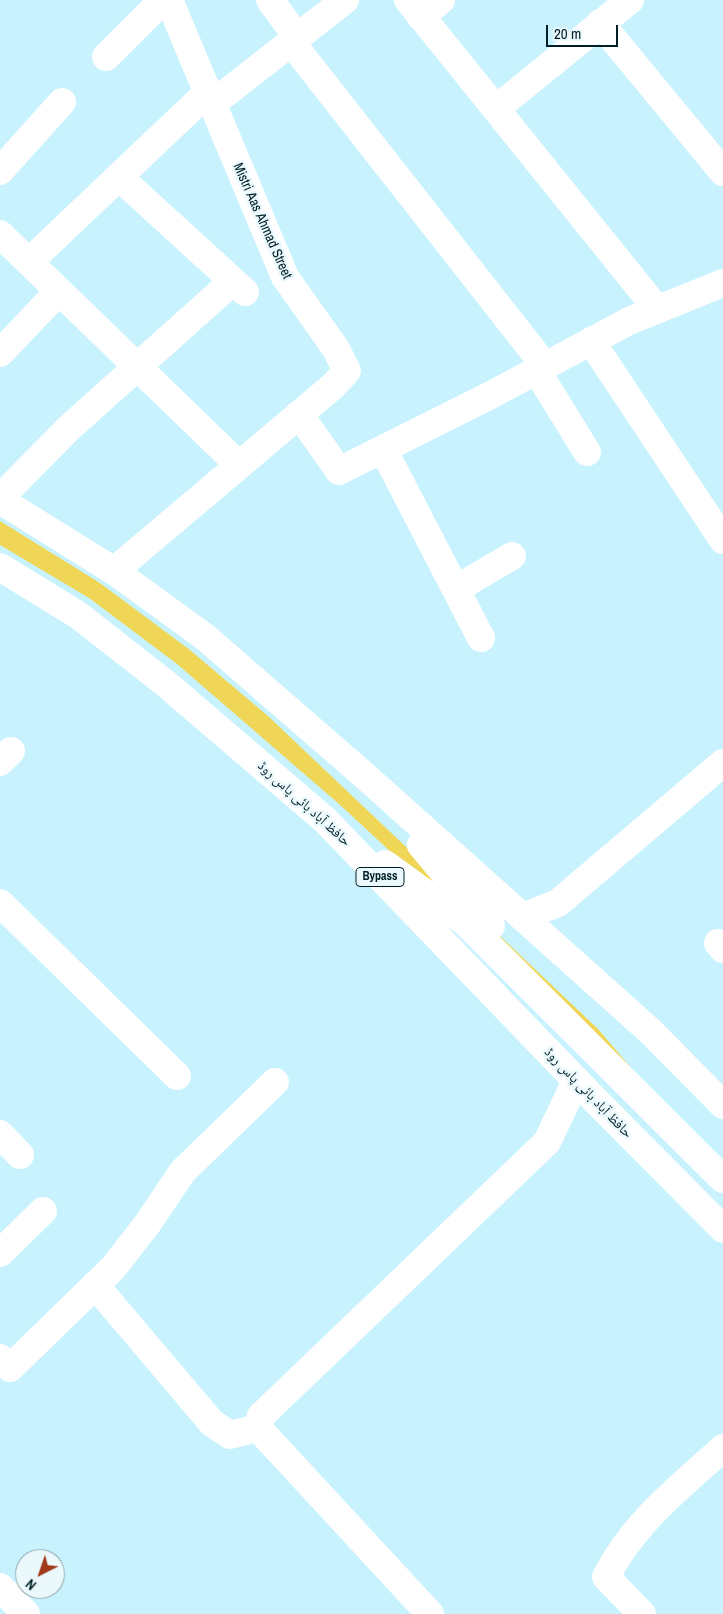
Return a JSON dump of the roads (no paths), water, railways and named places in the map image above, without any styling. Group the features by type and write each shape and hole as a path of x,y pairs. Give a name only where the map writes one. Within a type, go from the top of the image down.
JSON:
{"main road":[{"path":"106,57 163,0"},
{"name":"Mistri Aas Ahmad Street","path":"114,571 347,371 336,349 285,277 169,0"},
{"path":"270,0 294,40 541,368 587,452"},
{"path":"29,262 119,177 210,99 294,40 345,0"},
{"path":"497,108 630,0"},
{"path":"424,6 497,108 657,309"},
{"path":"600,23 723,172"},
{"path":"0,171 62,102"},
{"path":"119,177 239,287 138,368 69,428 0,499 114,571 205,638 365,776 651,1032 723,1105"},
{"path":"0,234 239,465"},
{"path":"299,414 339,471 629,321 657,309 720,289"},
{"path":"0,353 59,292"},
{"path":"591,341 723,540"},
{"path":"383,449 481,638"},
{"path":"456,588 512,556"},
{"name":"حافظ آباد بائی پاس روڈ","path":"0,567 86,620 165,683 325,820 576,1081 723,1229"},
{"path":"523,917 558,903 723,762"},
{"path":"365,776 476,911 598,1029 655,1096 723,1162"},
{"name":"Bypass","path":"325,820 465,922 723,1179"},
{"path":"0,903 177,1076"},
{"path":"258,1428 260,1416 547,1142 576,1081"},
{"path":"0,1358 10,1368 113,1268 148,1223 183,1171 275,1082"},
{"path":"0,1134 20,1155"},
{"path":"0,1253 43,1211"},
{"path":"95,1286 212,1423 230,1435 258,1428"},
{"path":"258,1428 430,1614"},
{"path":"642,1614 606,1577 617,1554 647,1518 723,1448"},
{"path":"0,1587 26,1614"}]}
